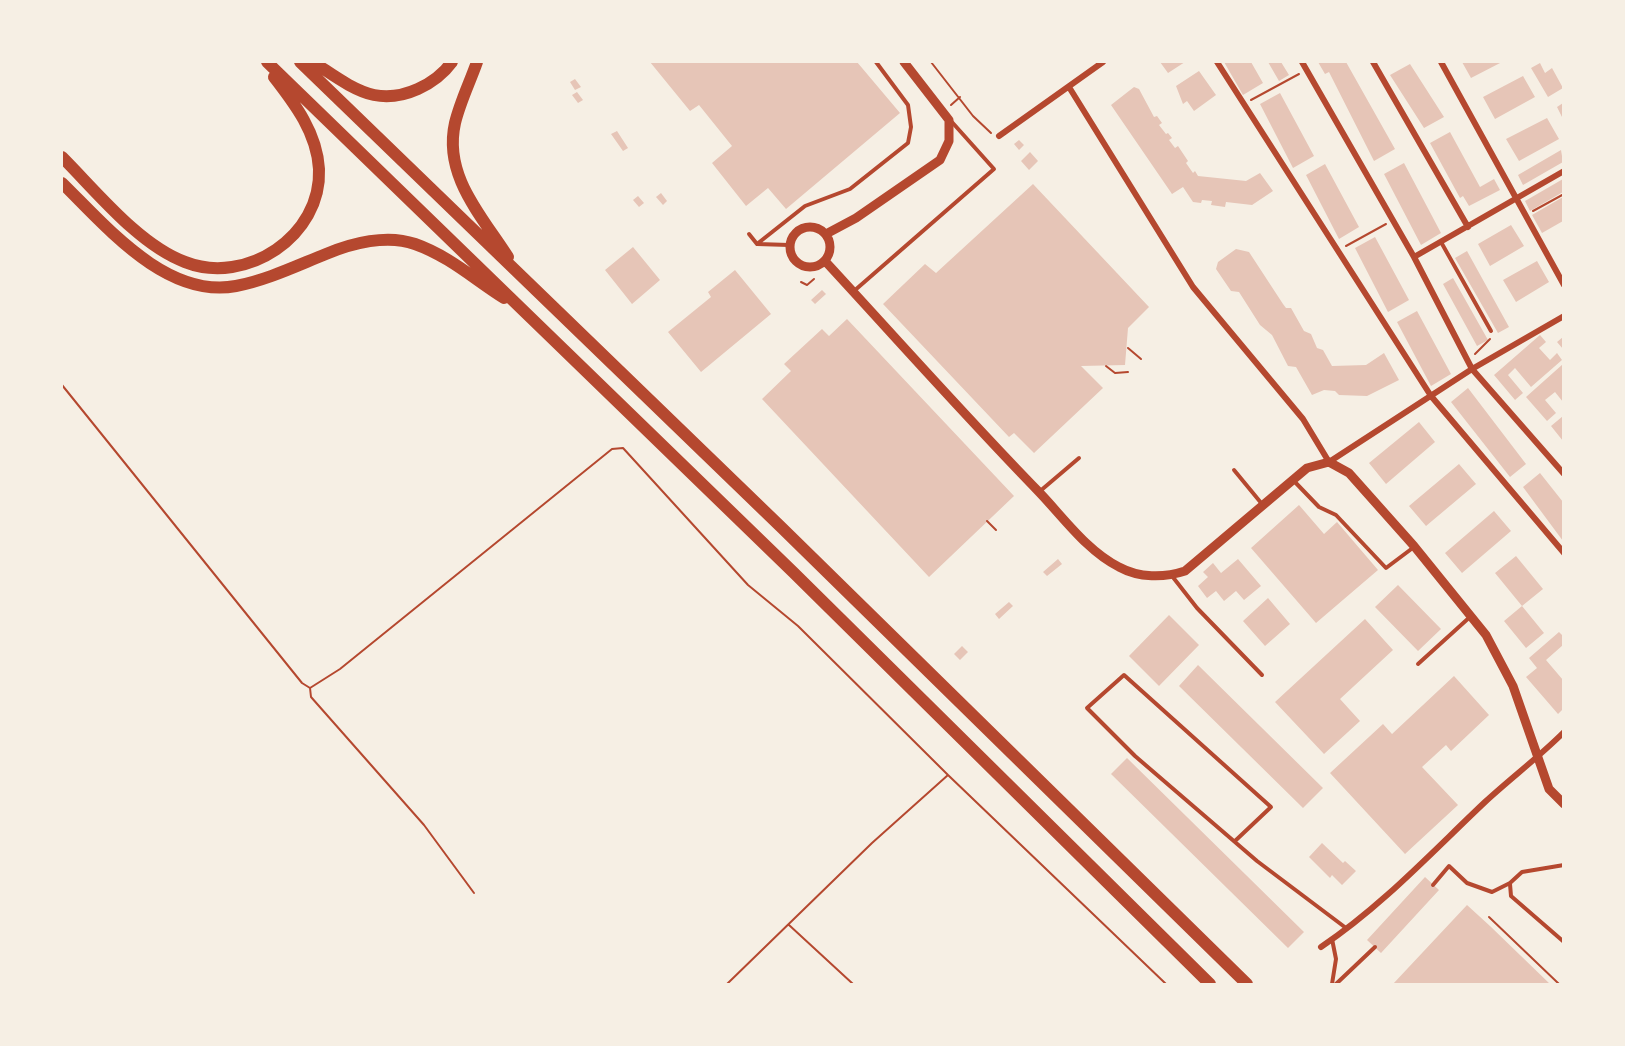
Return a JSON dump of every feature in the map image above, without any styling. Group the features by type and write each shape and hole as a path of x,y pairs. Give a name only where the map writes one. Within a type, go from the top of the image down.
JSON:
{"highway":[{"path":"62,157 125,219 164,253 187,263 206,267 236,267 258,261 276,251 301,225 316,194 319,172 312,136 300,110 262,62"},
{"path":"267,62 529,314 1210,984"},
{"path":"300,62 782,528 1134,877 1247,984"},
{"path":"313,62 350,86 375,95 391,95 430,84 452,62"},
{"path":"477,62 454,124 456,166 472,207 520,276"},
{"path":"62,183 142,259 165,274 198,284 233,287 271,277 341,248 376,240 413,243 456,263 480,283 529,314"}],"street":[{"path":"826,234 856,218 940,160 948,141 949,120 904,62"},
{"path":"999,136 1103,62"},
{"path":"1217,62 1431,396 1563,553"},
{"path":"1302,62 1394,220 1472,369 1563,474"},
{"path":"1373,62 1468,226"},
{"path":"1441,62 1563,285"},
{"path":"1069,87 1163,242 1194,287 1303,419 1329,462 1349,473 1414,546 1486,635 1513,686 1549,789 1563,804"},
{"path":"1414,257 1563,171"},
{"path":"809,226 819,228 826,234 830,252 825,261 817,266 806,267 797,263 791,255 789,245 792,236 799,229 809,226"},
{"path":"825,261 1092,548 1119,567 1137,574 1172,576 1185,571 1307,468 1329,462 1472,369 1563,316"},
{"path":"1321,946 1347,928 1433,855 1486,801 1537,758 1563,732"}],"lane":[{"path":"757,244 805,206 850,189 908,143 911,127 908,105 876,62"},
{"path":"853,291 994,168 949,120"},
{"path":"749,234 757,244 789,245"},
{"path":"1440,242 1491,331"},
{"path":"1039,492 1079,458"},
{"path":"1234,470 1262,504"},
{"path":"1292,479 1319,507 1336,515 1386,568 1414,546"},
{"path":"1172,576 1197,608 1262,675"},
{"path":"1418,664 1471,615"},
{"path":"1235,841 1271,807 1124,675 1087,708 1135,756 1257,861 1347,928"},
{"path":"1433,885 1449,866 1467,883 1492,892 1510,883 1522,872 1563,865"},
{"path":"1510,883 1511,896 1563,942"},
{"path":"1332,939 1336,959 1334,984"},
{"path":"1334,984 1375,947"}],"path":[{"path":"931,62 973,116 989,132 999,136"},
{"path":"1243,104 1306,69"},
{"path":"1525,216 1563,194"},
{"path":"1338,250 1394,220"},
{"path":"801,282 807,285 814,279"},
{"path":"1469,360 1491,338 1491,331"},
{"path":"1128,348 1142,359"},
{"path":"1106,366 1115,373 1128,372"},
{"path":"62,385 302,683 310,688"},
{"path":"310,688 340,669 612,449 623,448 748,585 798,626 948,775 1166,984"},
{"path":"987,521 996,530"},
{"path":"310,688 311,697 424,825 474,894"},
{"path":"727,984 872,843 948,775"},
{"path":"1490,918 1559,984"},
{"path":"789,925 853,984"}],"building":[{"path":"650,62 857,62 900,113 786,209 768,188 746,206 712,163 732,146 699,105 690,111"},
{"path":"1160,62 1185,62 1168,73"},
{"path":"1224,62 1251,62 1263,83 1243,95"},
{"path":"1268,62 1281,62 1289,75 1279,81"},
{"path":"1318,62 1346,62 1395,149 1374,161 1329,72 1325,74"},
{"path":"1462,62 1502,62 1471,78"},
{"path":"1540,63 1545,73 1552,68 1563,88 1548,97 1531,68"},
{"path":"1410,64 1444,117 1424,128 1390,75"},
{"path":"1199,71 1216,95 1194,111 1187,101 1183,104 1176,86"},
{"path":"1523,76 1535,97 1495,119 1483,97"},
{"path":"575,79 581,87 575,90 570,82"},
{"path":"1134,87 1139,89 1154,117 1157,116 1162,123 1159,125 1172,138 1169,140 1175,148 1178,146 1193,173 1195,171 1198,176 1246,181 1260,173 1273,191 1252,205 1226,202 1225,207 1211,205 1212,201 1193,202 1183,187 1172,194 1111,105"},
{"path":"577,92 583,100 578,103 572,95"},
{"path":"1280,93 1314,156 1293,168 1260,104"},
{"path":"1563,103 1563,119 1557,107"},
{"path":"1547,118 1559,139 1519,161 1506,139"},
{"path":"617,131 628,148 623,151 611,134"},
{"path":"1450,132 1480,187 1494,179 1500,190 1469,206 1463,196 1460,198 1430,143"},
{"path":"1019,140 1024,145 1019,150 1014,144"},
{"path":"1561,150 1563,162 1523,185 1518,175"},
{"path":"1030,152 1038,161 1029,170 1021,161"},
{"path":"1404,163 1441,233 1421,245 1384,174"},
{"path":"1325,164 1359,227 1339,239 1306,175"},
{"path":"1563,179 1563,192 1530,211 1525,201"},
{"path":"1033,184 1149,307 1128,328 1125,365 1081,366 1103,388 1034,453 1014,433 1009,437 883,304 925,264 936,273"},
{"path":"661,193 667,201 663,205 656,197"},
{"path":"638,196 644,203 639,207 633,200"},
{"path":"1563,197 1563,221 1542,233 1532,215"},
{"path":"1511,225 1524,246 1490,266 1478,244"},
{"path":"1375,237 1409,300 1388,312 1355,248"},
{"path":"633,247 660,280 632,304 605,270"},
{"path":"1236,249 1249,252 1283,304 1286,308 1291,308 1304,331 1311,334 1317,348 1323,350 1332,366 1366,365 1384,353 1399,380 1367,396 1339,395 1335,391 1324,390 1312,395 1296,367 1288,366 1272,335 1260,325 1239,292 1231,291 1216,269 1218,262"},
{"path":"1467,251 1509,327 1498,333 1455,258"},
{"path":"1537,261 1549,282 1516,302 1503,280"},
{"path":"735,270 771,314 701,372 668,332 711,297 708,292"},
{"path":"1453,278 1488,340 1477,346 1443,284"},
{"path":"822,290 826,294 815,304 811,300"},
{"path":"1417,311 1451,374 1431,386 1397,322"},
{"path":"847,319 1014,496 929,577 762,399 791,371 784,364 822,329 829,336"},
{"path":"1540,335 1546,342 1539,348 1550,360 1557,353 1562,360 1531,387 1515,368 1508,375 1523,393 1515,400 1494,375"},
{"path":"1563,337 1563,349 1557,342"},
{"path":"1563,364 1563,402 1555,392 1545,400 1556,413 1547,421 1526,397"},
{"path":"1468,388 1526,464 1510,477 1451,402"},
{"path":"1563,416 1563,441 1551,426"},
{"path":"1419,422 1435,442 1386,484 1369,463"},
{"path":"1459,464 1476,484 1426,526 1409,506"},
{"path":"1540,473 1563,502 1563,541 1523,487"},
{"path":"1299,505 1324,534 1337,522 1378,570 1316,623 1251,548"},
{"path":"1494,511 1511,531 1462,573 1445,553"},
{"path":"1516,556 1543,589 1522,606 1495,573"},
{"path":"1058,559 1062,564 1047,576 1043,572"},
{"path":"1238,559 1261,586 1244,600 1236,591 1224,601 1216,591 1207,598 1198,586 1208,577 1203,572 1213,563 1221,573"},
{"path":"1398,585 1441,629 1418,651 1375,607"},
{"path":"1268,598 1290,624 1265,646 1243,621"},
{"path":"1009,602 1013,606 999,619 995,614"},
{"path":"1522,606 1544,633 1526,648 1504,621"},
{"path":"1169,615 1199,645 1159,686 1129,656"},
{"path":"1365,619 1393,650 1340,699 1360,721 1324,754 1275,702"},
{"path":"1559,632 1563,636 1563,645 1546,660 1563,680 1563,709 1558,714 1526,677 1537,668 1529,658"},
{"path":"962,646 968,652 960,660 954,654"},
{"path":"1198,665 1323,788 1303,808 1179,686"},
{"path":"1454,676 1489,715 1451,751 1446,745 1422,767 1458,805 1405,854 1330,773 1383,724 1392,734"},
{"path":"1127,758 1304,932 1288,948 1111,774"},
{"path":"1322,843 1343,863 1345,861 1356,871 1342,885 1332,875 1330,878 1309,857"},
{"path":"1425,877 1439,890 1381,953 1367,940"},
{"path":"1467,905 1490,926 1550,984 1393,984"}]}
